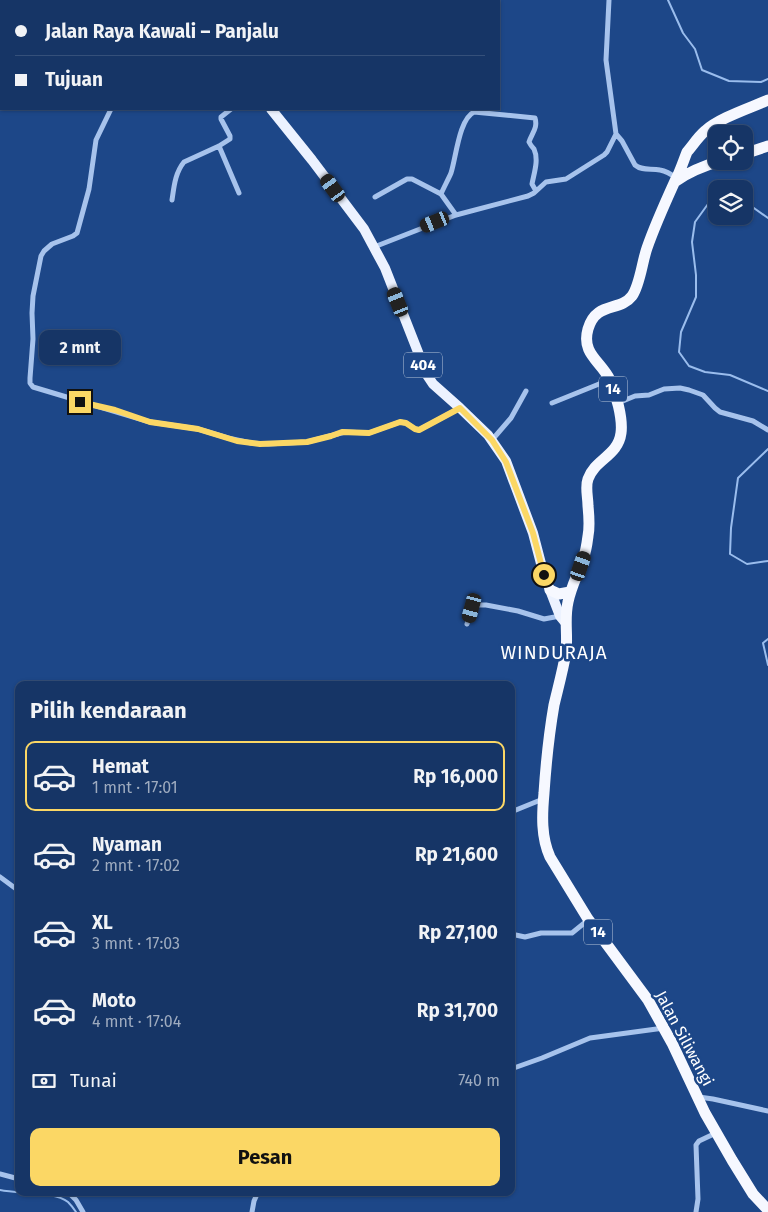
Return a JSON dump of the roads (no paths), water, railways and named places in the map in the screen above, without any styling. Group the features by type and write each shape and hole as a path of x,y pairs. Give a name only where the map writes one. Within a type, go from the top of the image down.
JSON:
{"highway":[{"name":"14","path":"563,619 570,592 584,557 588,539 587,492 589,478 596,467 617,446 621,424 610,380 589,351 587,342 588,329 600,311 622,303 632,296 646,251 687,152 706,130 727,118 768,100"},
{"path":"753,151 768,146"},
{"path":"676,179 708,164"},
{"path":"550,590 559,594 570,592"},
{"name":"Jalan Siliwangi","path":"563,619 566,650 548,737 543,798 543,830 547,850 588,920 648,1000 679,1056 716,1133 753,1194 768,1210"}],"main road":[{"name":"404","path":"272,110 364,229 385,268 427,375 492,440 506,462 533,533 544,575 563,619"}],"street":[{"path":"374,247 456,215 528,196 546,182 566,179 608,152 616,134 606,60 610,0"},
{"path":"111,110 96,140 89,189 77,233 52,244 41,256 36,278 32,313 33,339 30,383 33,387 150,422 198,429 237,441 260,444 307,442 342,432 369,433 400,422 419,430 460,408"},
{"path":"172,200 177,175 182,164 230,139 221,119 221,116 230,110"},
{"path":"440,194 450,175 457,143 467,117 474,112 534,118 536,127 529,142 536,158 532,184 536,191"},
{"path":"616,134 637,167 662,170 676,179"},
{"path":"219,146 239,193"},
{"path":"375,197 410,178 440,194 456,215"},
{"path":"552,403 610,380"},
{"path":"617,403 635,396 649,395 664,389 680,388 703,395 720,412 753,421 768,430"},
{"path":"492,440 511,418 526,391"},
{"path":"467,624 474,604 518,611 544,619 563,619"},
{"path":"515,810 543,798"},
{"path":"0,876 15,888"},
{"path":"515,935 525,937 539,933 572,932 588,920"},
{"path":"515,1068 590,1038 664,1028"},
{"path":"698,1098 713,1098 768,1111"},
{"path":"696,1212 698,1199 696,1145 699,1141 716,1133"},
{"path":"0,1174 15,1178"},
{"path":"72,1196 83,1212"},
{"path":"252,1212 256,1196"}],"waterway":[{"path":"668,0 683,33 695,49 702,70 729,81 761,82 768,79"},
{"path":"708,204 695,222 692,242 696,275 696,297 681,332 679,352 689,366 705,372 730,375 768,391"},
{"path":"753,207 768,218"},
{"path":"768,449 738,478 731,528 730,554 747,564 768,561"},
{"path":"768,639 763,643 768,665"},
{"path":"0,1190 15,1192"},
{"path":"54,1196 68,1202 76,1212"}],"district":[{"name":"WINDURAJA","path":"554,652"}]}
